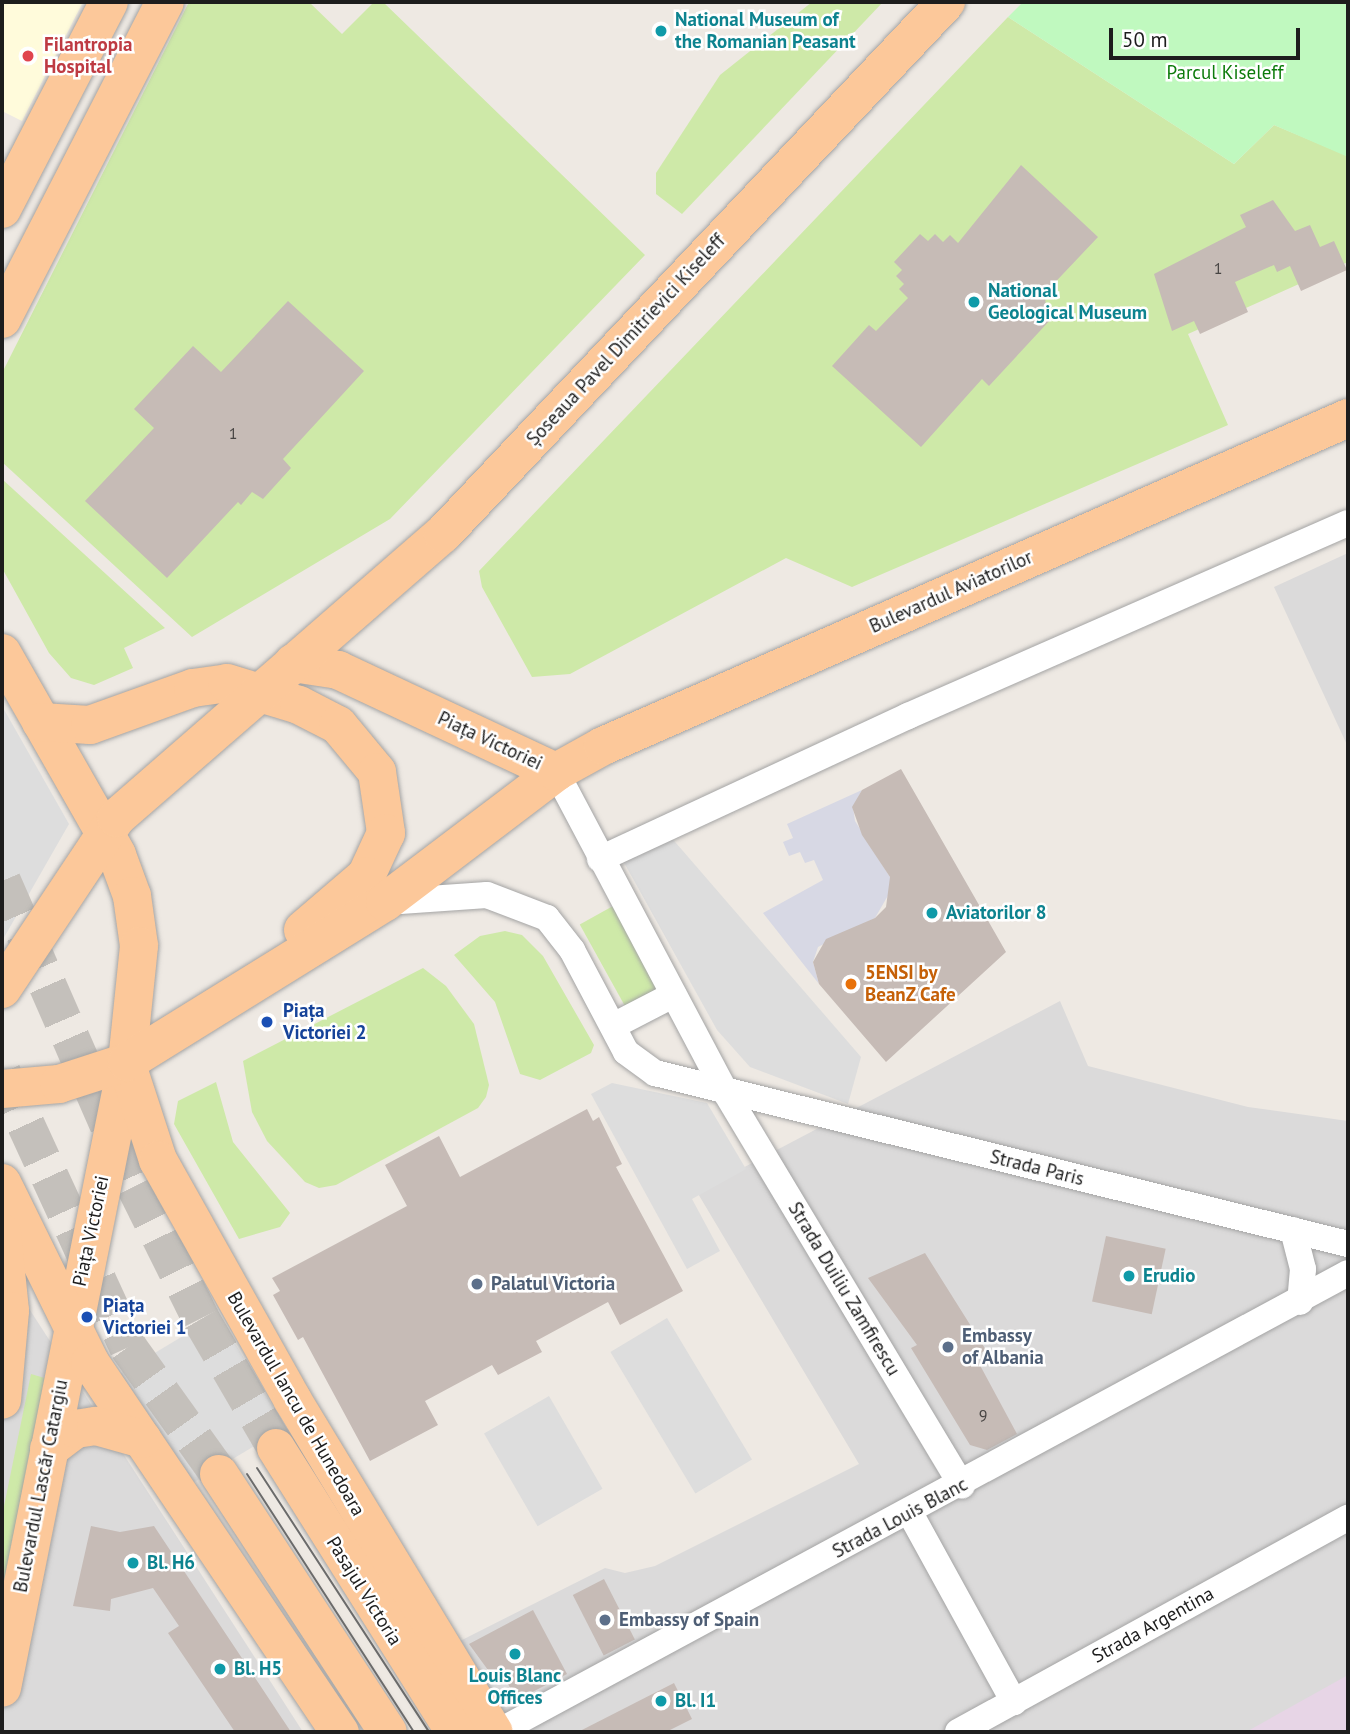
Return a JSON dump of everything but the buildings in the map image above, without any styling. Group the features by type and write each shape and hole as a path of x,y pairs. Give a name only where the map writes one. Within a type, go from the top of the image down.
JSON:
{"main road":[{"path":"2,209 110,2"},
{"path":"2,319 165,2"},
{"name":"Șoseaua Pavel Dimitrievici Kiseleff","path":"293,663 443,534 946,2"},
{"name":"Bulevardul Aviatorilor","path":"556,772 624,735 1348,418"},
{"name":"Piața Victoriei","path":"2,653 105,832 126,875 137,919 127,1062 70,1326"},
{"path":"2,989 105,832 293,663"},
{"name":"Piața Victoriei","path":"2,1088 60,1084 127,1062 385,902 556,772 338,670 293,663"},
{"path":"41,722 90,725 209,684 261,691 321,715 355,739 384,791 386,834 366,876 286,943 240,994"},
{"name":"Bulevardul Iancu de Hunedoara","path":"127,1062 139,1114 158,1160 292,1399 496,1732"},
{"name":"Piața Victoriei","path":"2,1182 70,1326"},
{"path":"2,1233 10,1311 2,1401"},
{"path":"70,1326 142,1439 340,1732"},
{"name":"Bulevardul Lascăr Catargiu","path":"2,1688 70,1326"},
{"path":"49,1448 76,1429 96,1426 142,1439"},
{"name":"Pasajul Victoria","path":"276,1448 454,1732"},
{"path":"219,1474 388,1732"}],"street":[{"path":"600,859 908,716 1348,523"},
{"name":"Strada Duiliu Zamfirescu","path":"556,772 726,1093 962,1485"},
{"path":"385,902 487,895 535,911 572,950 612,1026 638,1065 726,1093"},
{"path":"612,1026 674,995"},
{"name":"Strada Paris","path":"726,1093 1348,1244"},
{"path":"1293,1230 1303,1269 1300,1302"},
{"name":"Strada Louis Blanc","path":"496,1732 962,1485 1300,1302 1348,1273"},
{"path":"910,1513 1014,1702"},
{"name":"Strada Argentina","path":"958,1732 1348,1518"}],"shaded area":[{"name":"Filantropia Hospital","path":"2,2 83,2 22,121 2,111"},
{"path":"1348,553 1348,747 1274,587"},
{"path":"2,706 69,824 2,941"},
{"path":"862,790 853,807 855,821 890,877 890,892 875,918 818,947 813,962 819,984 763,913 823,880 814,860 805,863 800,852 789,856 783,842 793,838 787,824"},
{"path":"670,836 861,1057 848,1104 750,1067 717,1030 622,859"},
{"path":"1060,1001 1088,1066 1248,1107 1348,1121 1348,1732 515,1732 460,1641 605,1568 625,1573 655,1566 859,1464 697,1192"},
{"path":"612,1083 707,1103 746,1169 692,1199 720,1251 687,1269 591,1094"},
{"path":"2,1267 170,1526 303,1732 2,1732"},
{"path":"218,1315 285,1427 183,1489 116,1376"},
{"path":"667,1318 752,1459 695,1493 610,1352"},
{"path":"549,1396 602,1489 538,1526 484,1434"},
{"path":"1348,1675 1348,1732 1246,1732"}],"green space":[{"path":"189,2 309,2 342,34 374,2 383,2 645,255 390,519 192,637 2,462 2,373"},
{"path":"812,2 883,2 682,214 656,194 656,173 720,75"},
{"name":"Parcul Kiseleff","path":"1023,2 1348,2 1348,157 1274,125 1234,164 1008,17"},
{"path":"1008,17 1234,164 1274,125 1348,156 1348,262 1188,334 1228,425 852,587 786,558 570,674 532,677 482,587 479,571"},
{"path":"2,479 165,628 124,648 133,668 94,685 71,678 49,653 2,568"},
{"path":"613,906 659,988 625,1007 580,924"},
{"path":"505,931 522,935 543,956 594,1045 591,1053 540,1080 520,1074 495,1002 454,955 480,936"},
{"path":"423,968 446,986 474,1024 489,1085 486,1097 478,1108 336,1185 319,1188 305,1182 267,1141 252,1112 243,1061"},
{"path":"216,1082 233,1142 290,1213 280,1227 239,1239 174,1124 178,1101"},
{"path":"31,1374 48,1379 2,1608 2,1516"}],"tunnel":[{"path":"2,881 135,1186 201,1319 276,1448"},
{"path":"2,1073 128,1347 219,1474"}],"tram line":[{"path":"257,1468 429,1732"},
{"path":"247,1474 414,1732"}],"place":[{"name":"National Museum of the Romanian Peasant","path":"661,31"},
{"name":"Filantropia Hospital","path":"28,56"},
{"name":"National Geological Museum","path":"974,302"},
{"name":"Aviatorilor 8","path":"932,913"},
{"name":"5ENSI by BeanZ Cafe","path":"851,984"},
{"name":"Piața Victoriei 2","path":"267,1022"},
{"name":"Erudio","path":"1129,1276"},
{"name":"Palatul Victoria","path":"477,1284"},
{"name":"Piața Victoriei 1","path":"87,1317"},
{"name":"Embassy of Albania","path":"948,1347"},
{"name":"Bl. H6","path":"133,1563"},
{"name":"Embassy of Spain","path":"605,1620"},
{"name":"Louis Blanc Offices","path":"515,1654"},
{"name":"Bl. H5","path":"220,1669"},
{"name":"Bl. I1","path":"661,1701"}]}
